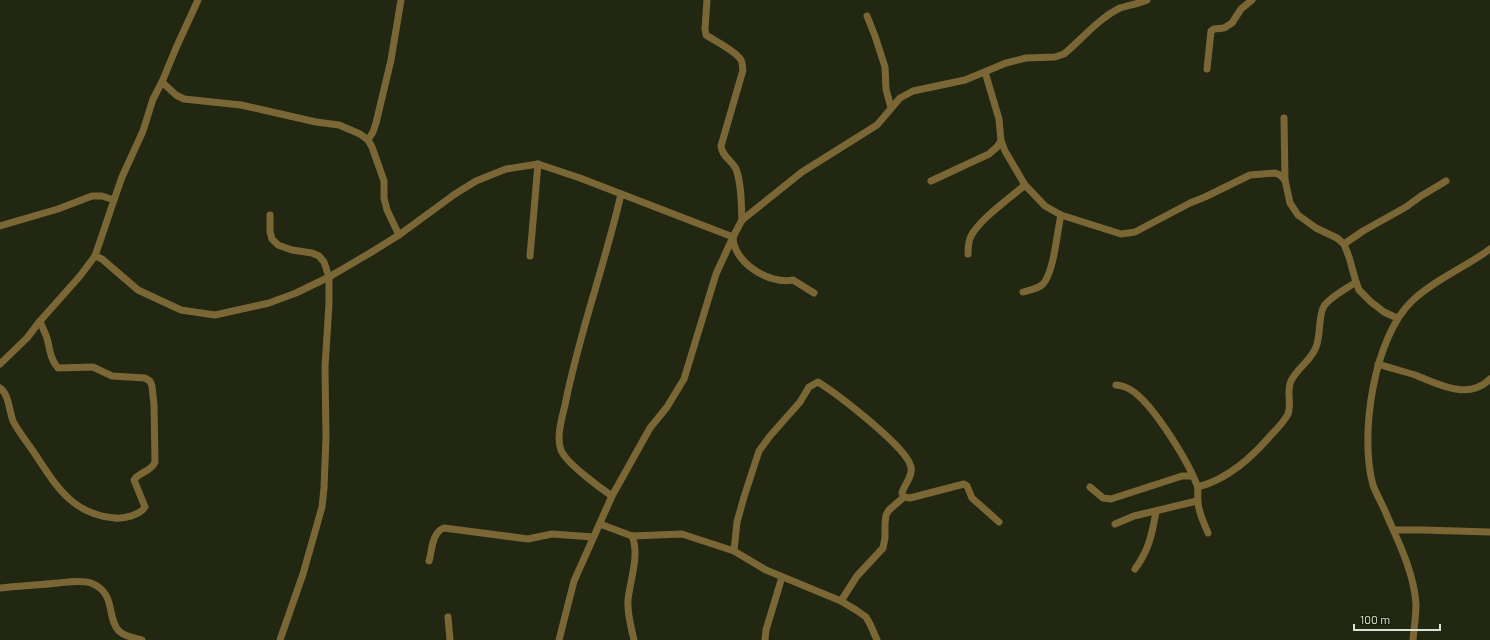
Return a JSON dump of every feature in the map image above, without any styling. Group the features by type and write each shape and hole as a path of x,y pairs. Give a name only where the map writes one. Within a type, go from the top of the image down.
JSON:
{"street":[{"path":"0,364 27,338 80,276 95,256 122,177 143,131 153,99 198,0"},
{"path":"368,140 376,123 391,60 401,0"},
{"path":"707,0 706,35 740,58 742,62 742,70 721,146 722,152 736,168 742,220"},
{"path":"559,640 574,581 612,496 650,428 668,407 684,379 716,274 742,220 802,172 877,125 900,98 914,91 965,80 1006,63 1026,58 1055,57 1064,54 1111,14 1121,8 1147,0"},
{"path":"1208,70 1211,31 1214,29 1224,28 1232,23 1241,9 1252,0"},
{"path":"867,16 885,67 886,89 891,108"},
{"path":"985,72 999,119 1001,141 1005,151 1025,185 1045,206 1061,215 1121,234 1136,232 1190,202 1217,192 1250,175 1275,173 1285,180"},
{"path":"162,82 176,95 184,99 242,106 316,122 339,125 360,134 368,140 372,148 384,181 384,198 387,210 399,235"},
{"path":"1284,118 1285,180 1290,203 1298,215 1316,228 1337,238 1344,244 1359,290 1384,312 1398,318"},
{"path":"931,181 989,154 1001,141"},
{"path":"95,256 102,259 138,290 181,310 215,315 269,304 329,277 399,235 455,194 476,181 506,169 538,164 733,237"},
{"path":"530,256 538,164"},
{"path":"1344,244 1446,181"},
{"path":"968,254 968,244 971,235 984,220 1025,185"},
{"path":"612,496 589,479 568,459 561,451 559,444 563,413 572,367 614,226 621,194"},
{"path":"0,226 44,214 92,196 102,196 114,200"},
{"path":"270,215 270,232 272,239 278,245 292,250 312,253 319,256 324,262 329,277 325,367 326,438 322,507 303,574 280,640"},
{"path":"1023,292 1037,288 1043,284 1050,272 1061,215"},
{"path":"733,237 733,245 737,252 758,273 771,279 787,282 793,280 814,293"},
{"path":"1413,640 1416,603 1412,577 1394,530 1373,485 1368,454 1369,414 1373,388 1378,364 1398,318 1417,296 1490,249"},
{"path":"1198,487 1210,483 1232,471 1250,457 1284,421 1288,412 1290,383 1295,373 1311,357 1316,348 1324,307 1329,301 1356,282"},
{"path":"0,388 6,395 12,416 21,433 47,473 62,493 73,503 93,514 116,518 131,516 143,510 145,507 144,502 134,480 136,476 152,468 155,462 154,405 150,381 145,378 112,376 93,366 58,368 51,356 47,338 40,321"},
{"path":"1378,364 1413,374 1456,390 1477,389 1490,379"},
{"path":"734,551 742,503 759,451 814,383 818,382 831,390 880,429 907,458 911,466 911,473 903,489 902,493 904,497"},
{"path":"1116,385 1126,387 1137,395 1164,425 1188,466 1198,487 1198,501 1202,519 1208,533"},
{"path":"1090,487 1103,498 1111,499 1182,476 1192,476"},
{"path":"904,497 910,498 964,484 968,486 972,498 999,522"},
{"path":"840,601 857,576 883,548 886,515 889,510 904,497"},
{"path":"1115,524 1134,516 1198,501"},
{"path":"1135,569 1148,549 1156,512"},
{"path":"600,524 632,536 682,534 734,551 782,577 840,601 866,617 877,640"},
{"path":"429,561 436,534 439,529 444,528 528,538 552,534 593,537"},
{"path":"1394,530 1490,532"},
{"path":"632,536 635,548 628,601 630,626 634,640"},
{"path":"765,640 766,630 782,577"},
{"path":"0,588 69,582 92,583 104,592 108,598 116,627 120,632 142,640"},
{"path":"448,617 450,640"}]}
